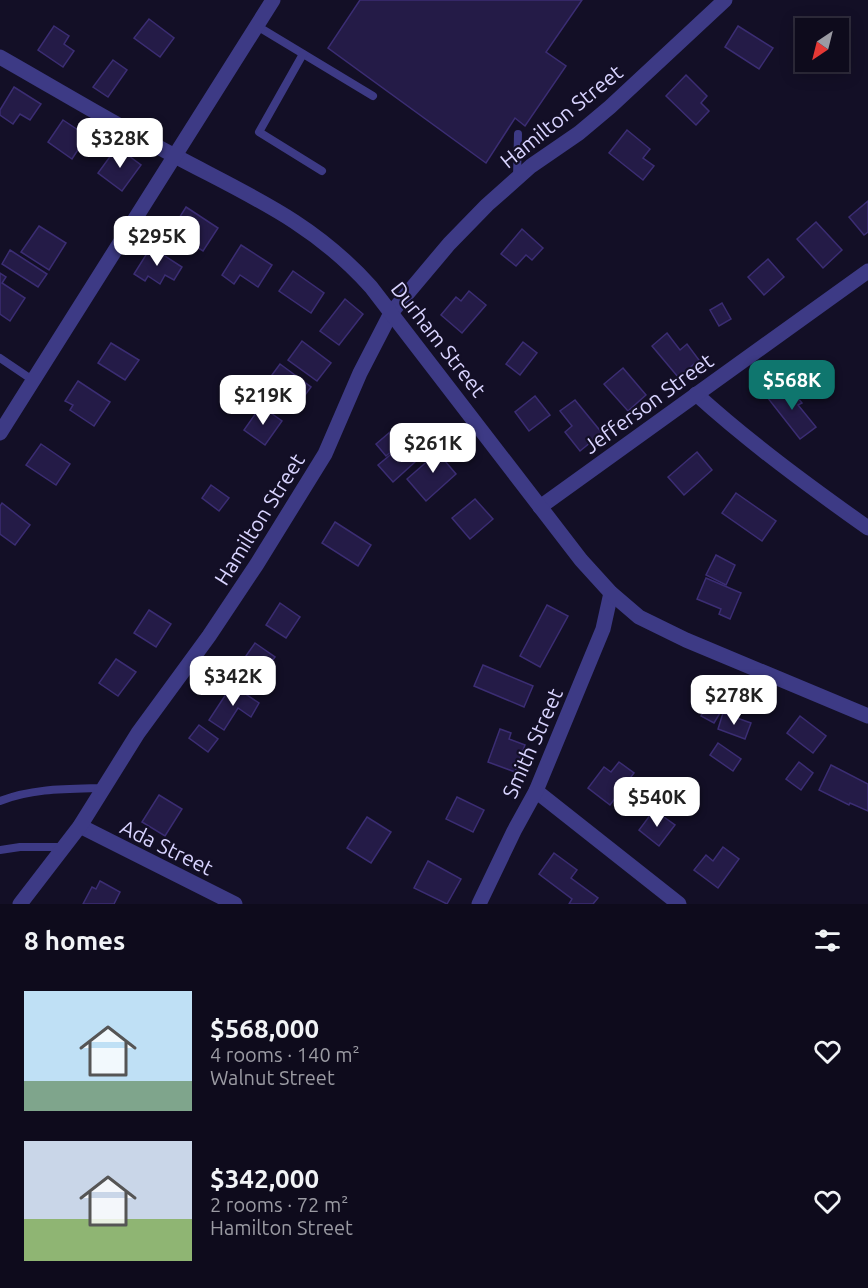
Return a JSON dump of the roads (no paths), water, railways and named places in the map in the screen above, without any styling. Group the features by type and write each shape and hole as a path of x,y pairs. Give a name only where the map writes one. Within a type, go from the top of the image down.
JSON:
{"street":[{"path":"0,433 273,0"},
{"name":"Hamilton Street","path":"20,904 80,826 138,733 209,636 257,564 325,454 360,374 391,313 449,244 487,205 531,166 595,120 725,0"},
{"name":"Durham Street","path":"0,57 175,156 242,189 290,217 351,264 581,560 611,594 639,617 664,631 868,716"},
{"name":"Jefferson Street","path":"540,507 868,271"},
{"path":"696,394 723,419 868,528"},
{"name":"Smith Street","path":"479,904 536,791 603,629 611,594"},
{"path":"536,791 679,904"},
{"name":"Ada Street","path":"80,826 235,904"}],"lane":[{"path":"256,26 373,96"},
{"path":"303,54 259,132 322,171"},
{"path":"517,179 518,134"},
{"path":"0,358 34,381"},
{"path":"0,801 28,792 104,788"},
{"path":"0,850 20,847 64,847"}]}
